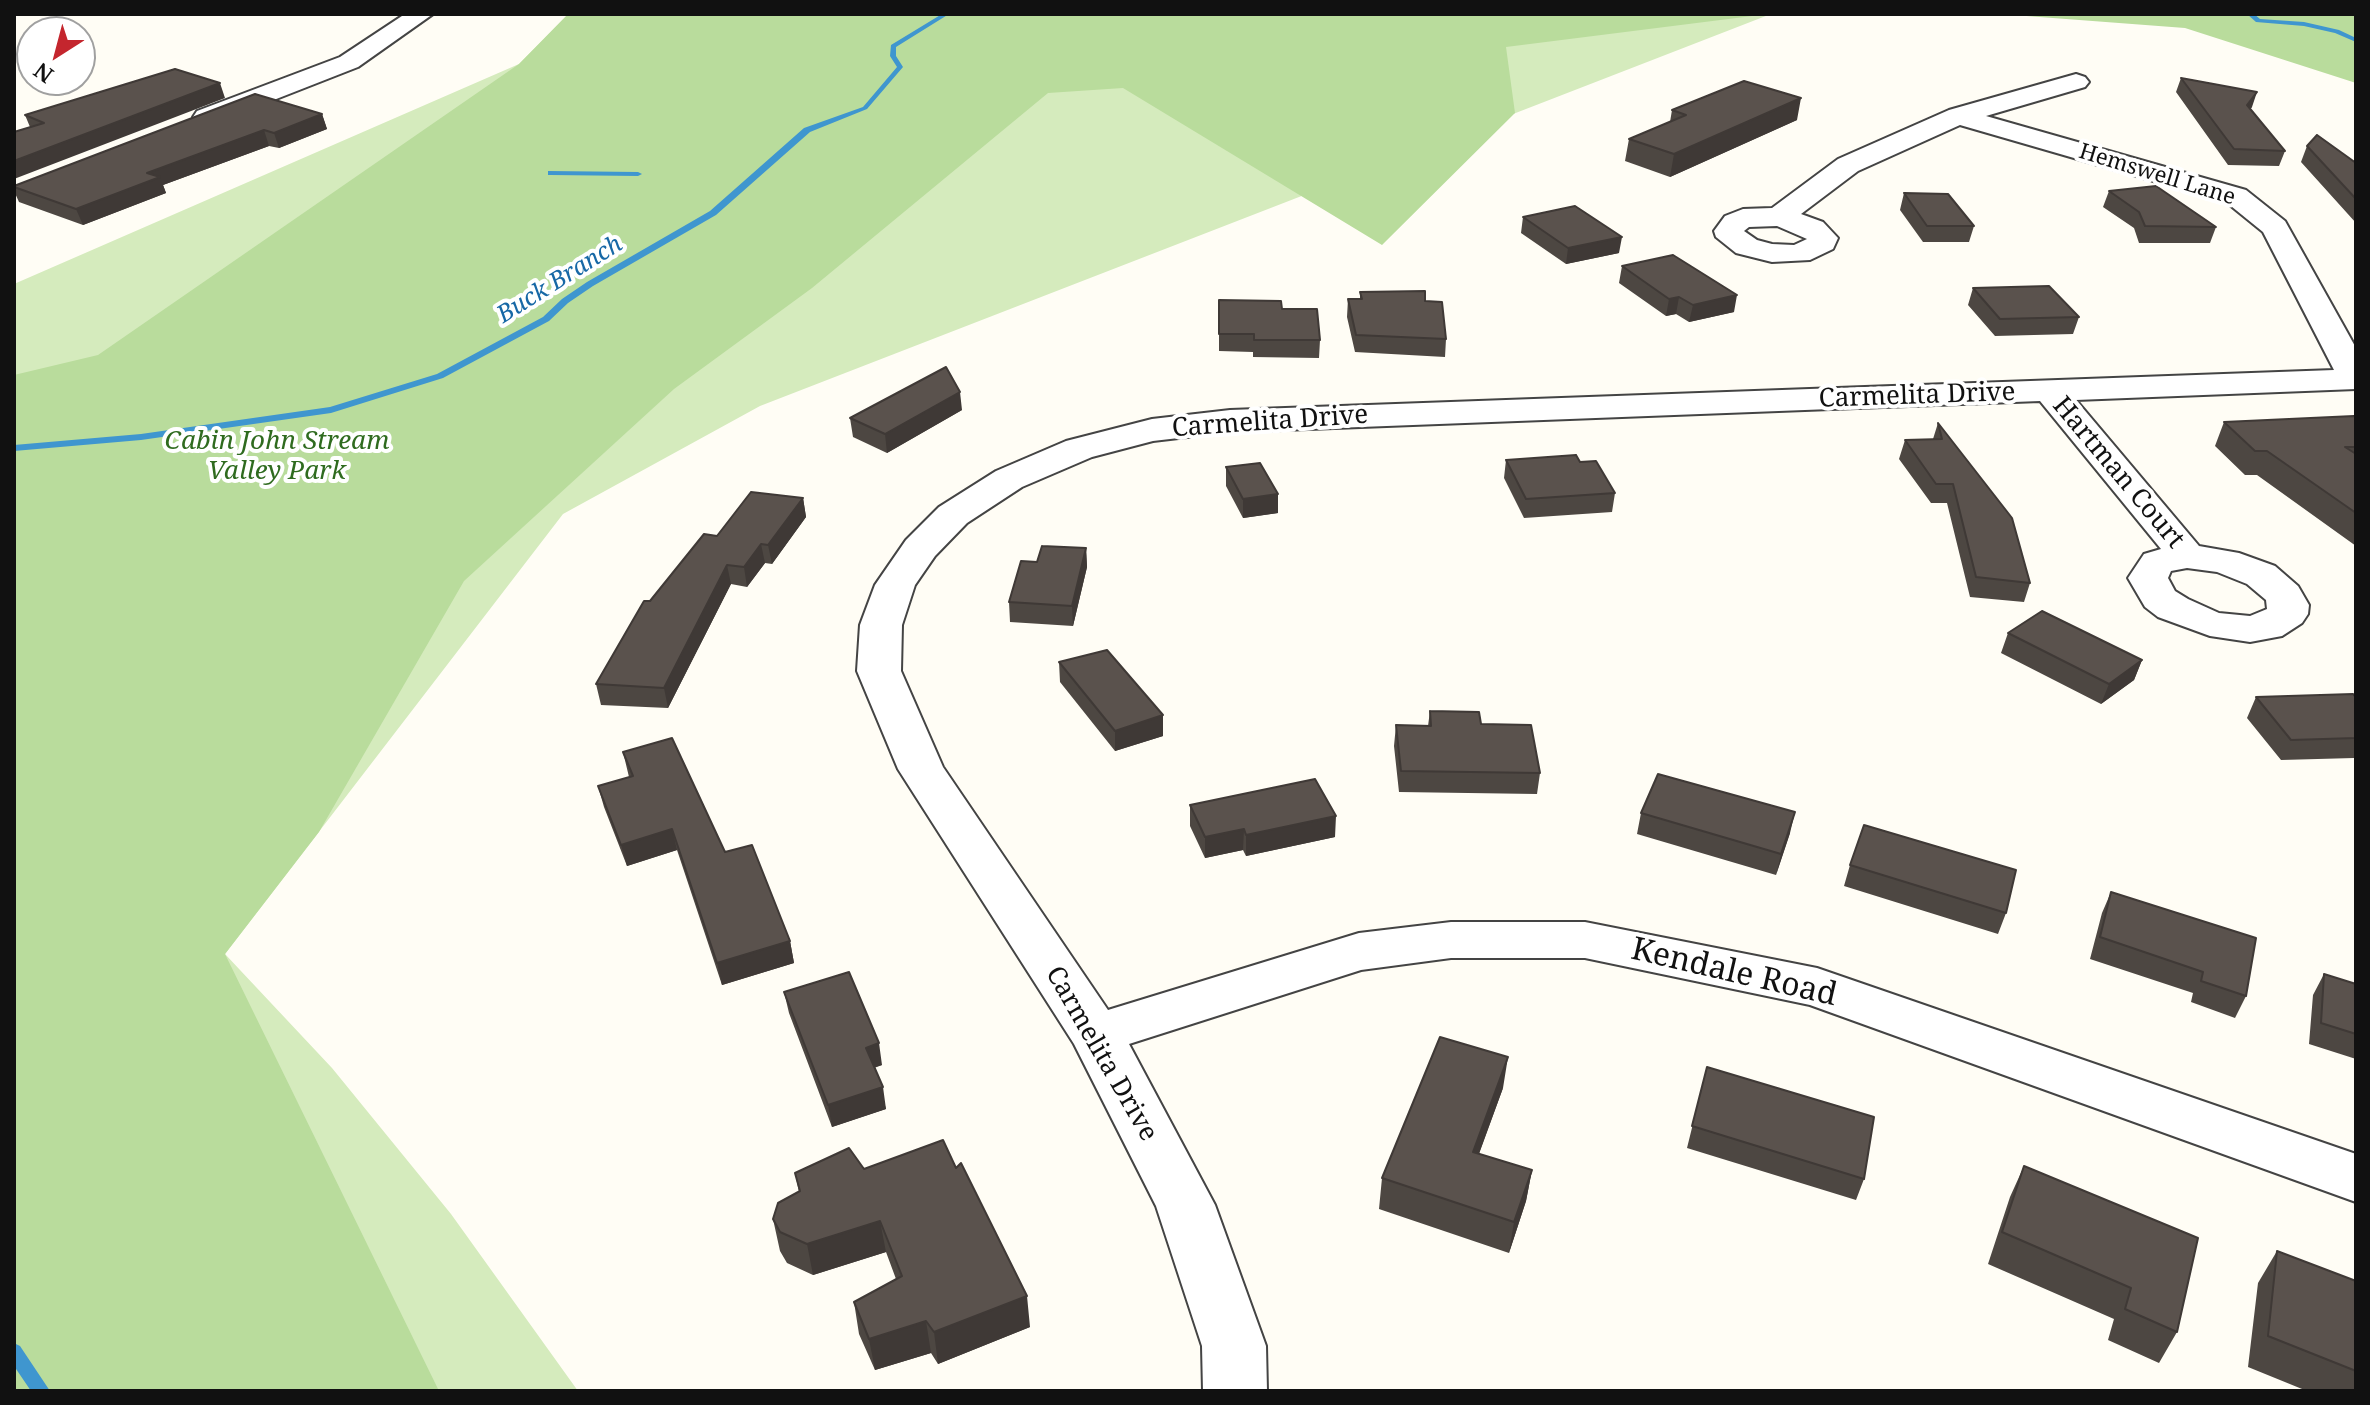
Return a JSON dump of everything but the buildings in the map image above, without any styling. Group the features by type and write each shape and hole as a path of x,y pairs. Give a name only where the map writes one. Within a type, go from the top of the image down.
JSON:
{"street":[{"path":"189,124 349,62 421,14"},
{"path":"1779,217 1848,165 1958,116 2076,82"},
{"name":"Hemswell Lane","path":"1958,116 2236,196 2275,227 2356,379"},
{"name":"Carmelita Drive","path":"1235,1391 1234,1346 1185,1205 1096,1034 921,769 879,671 881,625 895,585 920,548 953,515 1009,479 1079,449 1152,430 1230,421 2356,379"},
{"name":"Hartman Court","path":"2050,391 2187,556"},
{"name":"Kendale Road","path":"1096,1034 1359,952 1451,940 1585,940 1817,987 2356,1178"}],"green space":[{"name":"Cabin John Stream Valley Park","path":"568,14 1768,14 1506,47 1515,113 1382,245 1123,88 1048,93 812,288 674,389 464,581 319,832 225,954 439,1391 14,1391 14,375 98,355 519,64"},
{"name":"Cabin John Stream Valley Park","path":"569,14 1771,14 760,406 563,514 225,954 332,1068 451,1214 578,1391 14,1391 14,284 519,64"},
{"path":"2000,14 2354,14 2356,83 2185,28"}],"waterway":[{"name":"Buck Branch","path":"14,448 141,437 331,410 440,376 546,319 590,284 713,213 807,130 865,108 900,67 893,56 893,46 946,14"},
{"path":"2250,14 2258,21 2304,24 2337,31 2356,40"},
{"path":"551,173 638,174"},
{"path":"14,1351 41,1391"}]}
